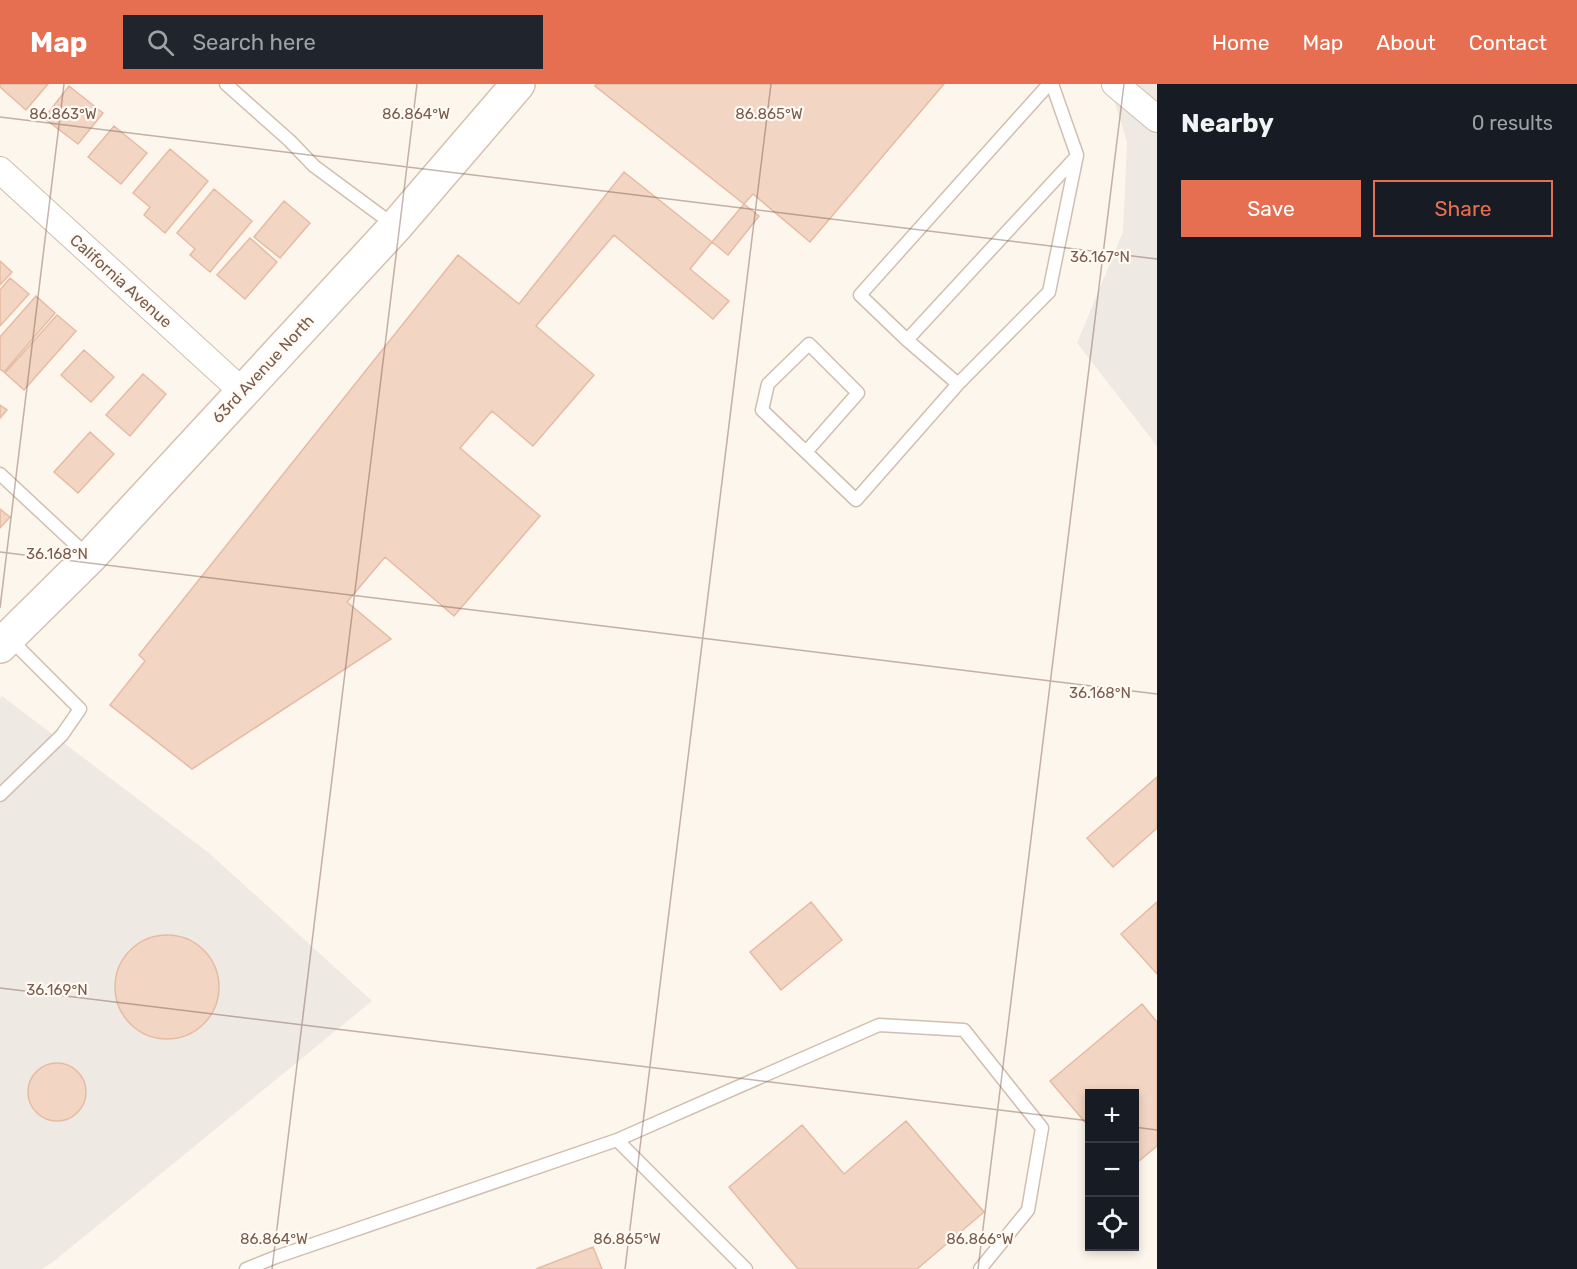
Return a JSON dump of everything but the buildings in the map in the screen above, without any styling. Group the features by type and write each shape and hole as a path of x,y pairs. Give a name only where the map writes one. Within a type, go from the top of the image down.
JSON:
{"street":[{"name":"63rd Avenue North","path":"4,642 90,557 396,226 518,84"},
{"path":"1115,84 1157,119"},
{"name":"California Avenue","path":"0,170 243,392"}],"lane":[{"path":"226,84 290,141 314,166 396,226"},
{"path":"806,452 858,393 808,344 768,384 762,410 856,500 958,384 1049,292 1077,155 1051,84 860,295 958,384"},
{"path":"907,340 1077,155"},
{"path":"0,474 90,557"},
{"path":"0,795 62,735 80,710 4,642"},
{"path":"246,1269 617,1140 879,1025 964,1030 1042,1128 1028,1209 980,1269"},
{"path":"617,1140 746,1269"}],"shaded area":[{"path":"1109,84 1157,84 1157,446 1077,343 1123,232 1127,142"},
{"path":"2,696 209,853 372,1001 42,1269 0,1269 0,698"}]}
